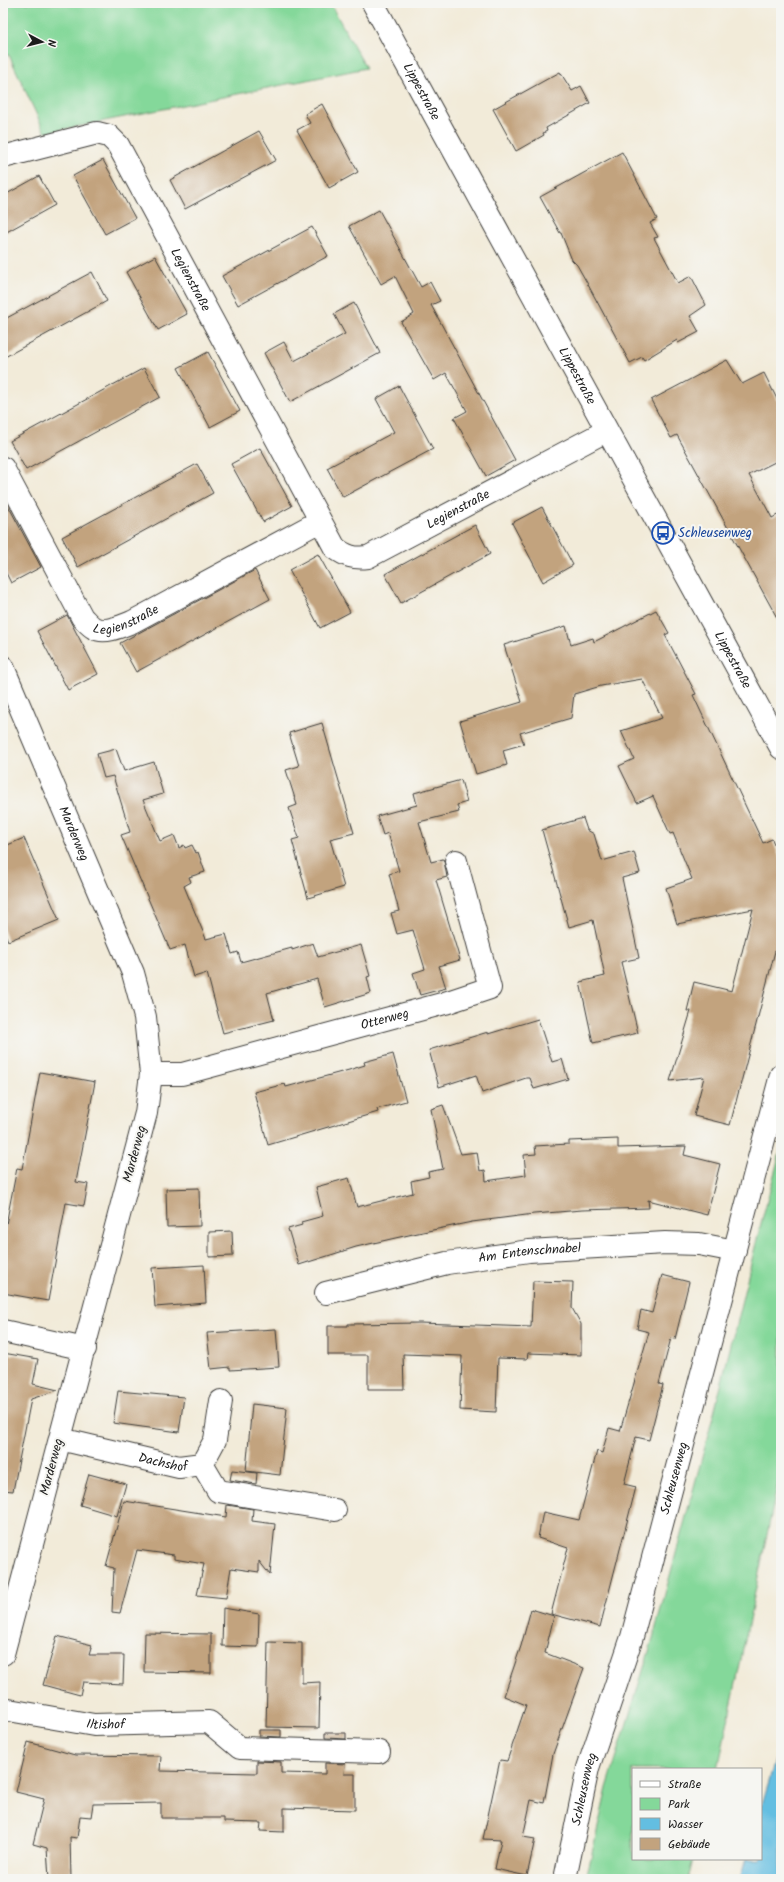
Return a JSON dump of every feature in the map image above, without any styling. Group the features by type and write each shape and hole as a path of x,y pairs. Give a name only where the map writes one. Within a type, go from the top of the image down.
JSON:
{"street":[{"name":"Lippestraße","path":"373,3 606,431 781,748"},
{"name":"Legienstraße","path":"3,157 97,134 109,136 118,145 335,548 351,558 368,557 606,431"},
{"name":"Legienstraße","path":"3,468 82,617 95,629 106,630 132,622 320,521"},
{"name":"Marderweg","path":"3,668 133,973 145,1017 151,1074 146,1113 85,1349 3,1654"},
{"name":"Otterweg","path":"151,1074 182,1074 445,1003 490,988 456,861"},
{"name":"Schleusenweg","path":"565,1879 588,1768 632,1637 781,1075"},
{"name":"Am Entenschnabel","path":"326,1293 447,1263 529,1251 665,1243 699,1244 735,1251"},
{"path":"3,1331 85,1349"},
{"name":"Dachshof","path":"60,1439 179,1467 202,1464 215,1440 221,1401"},
{"path":"202,1464 218,1491 335,1510"},
{"name":"Iltishof","path":"3,1709 94,1725 209,1722 240,1748 380,1752"}],"green space":[{"path":"3,3 330,3 366,68 45,133 9,55 3,56"},
{"path":"781,1149 781,1468 718,1768 632,1768 632,1860 693,1860 688,1879 586,1879 607,1788 653,1638 714,1413"}],"water":[{"path":"781,1740 781,1879 740,1879 746,1860 762,1860 762,1805"}],"building":[{"path":"560,72 572,91 581,86 590,103 546,128 547,131 543,133 544,135 516,151 493,109"},
{"path":"322,104 358,172 329,188 297,130 310,123 305,114"},
{"path":"259,131 276,160 185,209 170,180"},
{"path":"622,152 657,219 650,223 658,237 654,238 678,283 691,276 706,305 690,316 699,332 678,343 677,340 644,360 642,357 630,363 577,265 572,260 561,233 540,197"},
{"path":"103,160 135,218 105,234 73,176"},
{"path":"39,176 55,205 3,234 3,196"},
{"path":"379,210 421,287 430,282 440,301 431,305 515,460 486,476 454,418 467,411 446,373 434,380 401,322 414,314 395,276 381,284 349,226"},
{"path":"312,227 328,256 238,305 222,276"},
{"path":"155,256 187,314 158,330 126,272"},
{"path":"92,272 107,301 3,358 3,320"},
{"path":"354,303 380,353 290,402 264,353 284,342 294,361 345,334 334,314"},
{"path":"208,352 240,411 210,427 178,368"},
{"path":"727,360 742,384 764,373 781,407 781,459 749,475 772,518 781,513 781,625 677,435 671,438 651,400"},
{"path":"144,368 160,397 26,470 10,441"},
{"path":"399,386 433,449 343,497 327,468 394,432 376,399"},
{"path":"260,448 292,506 263,522 231,464"},
{"path":"197,464 213,493 78,567 62,537"},
{"path":"3,496 41,567 11,583 3,567"},
{"path":"542,507 573,565 543,582 512,523"},
{"path":"475,525 490,554 401,603 385,574"},
{"path":"318,554 350,612 320,628 289,570"},
{"path":"255,570 270,599 136,672 120,643"},
{"path":"656,610 669,633 665,635 696,694 693,695 763,843 772,839 781,861 781,928 730,1125 694,1116 704,1077 670,1081 691,1011 687,1011 694,982 732,991 753,909 677,924 666,888 692,879 673,833 670,834 653,796 637,803 619,766 634,759 621,731 662,718 642,679 601,686 574,694 571,718 520,733 524,744 503,750 507,765 476,774 460,721 522,702 504,645 566,626 571,645 593,638 594,642"},
{"path":"67,615 98,674 68,690 37,631"},
{"path":"322,723 354,833 330,839 344,887 308,898 292,840 299,838 289,808 297,805 286,770 299,766 289,733"},
{"path":"116,749 124,771 154,762 163,794 143,800 160,841 174,835 179,848 184,845 185,848 192,845 196,853 198,852 205,872 189,877 191,882 184,886 206,939 226,934 232,954 238,952 241,962 292,948 292,950 313,943 318,957 361,945 370,976 367,977 371,993 325,1007 317,979 267,993 274,1020 223,1033 207,973 194,977 185,945 170,950 121,835 130,832 113,776 104,778 97,754"},
{"path":"461,780 467,802 457,805 459,812 419,822 431,862 443,859 444,861 447,877 436,880 460,960 439,966 446,988 420,995 413,973 425,969 413,930 397,934 391,913 399,911 389,874 399,871 388,833 383,835 377,816 417,805 414,793"},
{"path":"583,818 587,830 594,834 602,861 634,852 640,873 622,878 639,958 621,962 638,1033 593,1043 580,982 605,976 593,920 569,927 542,830"},
{"path":"24,838 59,920 8,941 3,929 3,847"},
{"path":"538,1019 552,1062 562,1059 568,1079 534,1089 530,1078 526,1078 482,1093 476,1075 439,1087 429,1050"},
{"path":"393,1054 406,1101 377,1109 378,1112 268,1145 254,1092 285,1084 286,1087 349,1070 365,1065 364,1062"},
{"path":"40,1072 95,1082 76,1182 88,1184 84,1206 66,1203 48,1301 3,1293 3,1240 17,1168 22,1169"},
{"path":"443,1105 461,1154 477,1152 480,1171 485,1170 486,1181 526,1175 524,1155 536,1154 535,1146 569,1144 569,1141 618,1139 618,1148 686,1146 684,1155 720,1164 707,1215 648,1200 649,1208 582,1210 534,1214 472,1222 356,1247 299,1265 288,1229 302,1225 301,1222 323,1216 316,1187 349,1178 357,1207 413,1193 411,1181 429,1177 428,1172 443,1169 431,1109"},
{"path":"199,1188 200,1226 167,1227 166,1189"},
{"path":"232,1231 233,1256 209,1257 209,1232"},
{"path":"204,1265 206,1303 155,1307 152,1268"},
{"path":"662,1275 689,1282 675,1339 671,1338 659,1384 663,1385 649,1440 636,1437 624,1484 636,1487 600,1627 551,1614 568,1548 538,1538 543,1512 579,1520 597,1451 602,1453 609,1428 620,1431 649,1332 637,1329 641,1310 652,1313"},
{"path":"533,1281 573,1282 572,1308 581,1324 581,1355 528,1353 527,1359 498,1358 496,1412 460,1410 462,1356 403,1354 404,1389 368,1389 368,1355 328,1355 328,1326 348,1326 348,1324 420,1323 531,1327"},
{"path":"276,1329 279,1367 230,1370 230,1367 211,1369 207,1333"},
{"path":"3,1353 38,1359 33,1384 58,1390 31,1399 13,1491 3,1490"},
{"path":"118,1391 184,1397 179,1432 113,1423"},
{"path":"252,1404 287,1408 280,1475 246,1471"},
{"path":"232,1470 257,1473 256,1484 230,1480"},
{"path":"89,1474 126,1484 117,1516 80,1505"},
{"path":"124,1501 226,1517 227,1505 253,1509 252,1521 275,1524 270,1575 259,1561 259,1572 231,1568 226,1598 197,1595 204,1564 174,1559 174,1555 137,1550 120,1613 112,1612 114,1568 106,1566"},
{"path":"223,1608 259,1614 258,1647 222,1646"},
{"path":"531,1609 554,1616 545,1653 584,1668 553,1754 544,1803 531,1800 523,1837 535,1839 527,1876 495,1869 501,1840 483,1839 500,1760 507,1761 526,1705 504,1696 521,1646"},
{"path":"145,1633 211,1634 211,1673 144,1672"},
{"path":"57,1636 92,1645 89,1655 124,1655 123,1684 83,1682 80,1695 43,1685"},
{"path":"268,1642 302,1643 302,1683 320,1682 319,1728 266,1727"},
{"path":"259,1730 281,1730 281,1737 259,1736"},
{"path":"325,1733 346,1733 346,1739 325,1738"},
{"path":"28,1742 75,1755 161,1756 160,1771 257,1773 257,1761 281,1762 281,1773 325,1774 325,1763 345,1764 344,1774 355,1774 355,1810 284,1808 284,1832 260,1831 261,1823 224,1822 224,1818 161,1818 161,1803 93,1804 91,1817 80,1816 77,1838 70,1837 71,1879 49,1879 47,1848 33,1844 44,1799 16,1792"}],"place":[{"name":"Schleusenweg","path":"663,533"}]}
